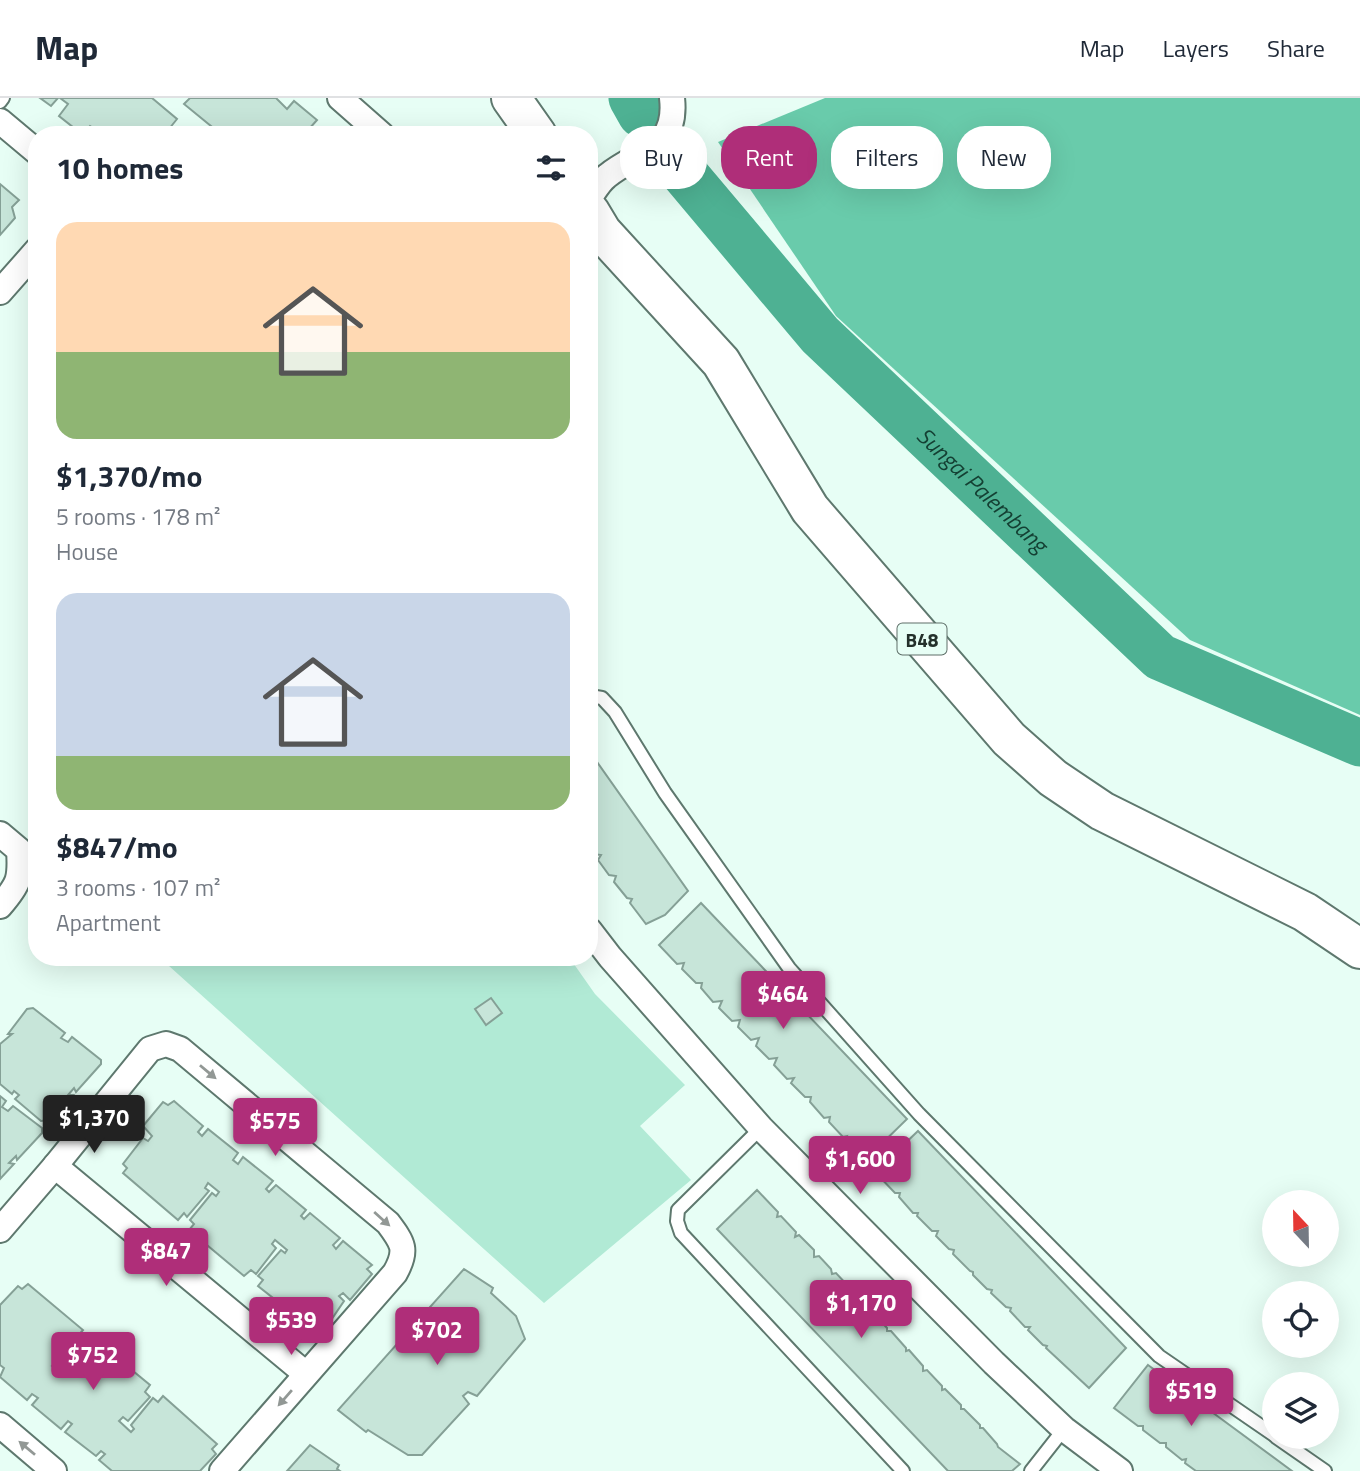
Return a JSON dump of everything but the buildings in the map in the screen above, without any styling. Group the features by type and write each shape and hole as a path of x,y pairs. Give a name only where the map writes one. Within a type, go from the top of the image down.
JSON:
{"main road":[{"path":"511,98 531,126"},
{"name":"B48","path":"598,225 721,362 810,509 1009,739 1053,778 1102,811 1305,912 1360,949"}],"street":[{"path":"340,98 372,126"},
{"path":"598,186 605,177 651,149 662,139 671,125 672,98"},
{"path":"0,121 28,144"},
{"path":"0,292 28,260"},
{"path":"0,834 19,850 21,873 16,887 0,906"},
{"path":"598,942 761,1128 994,1363 1064,1429 1120,1471"},
{"path":"0,1230 55,1167 150,1049 166,1044 180,1049 388,1223 401,1241 403,1258 395,1273 222,1471"},
{"path":"55,1167 306,1374"},
{"path":"0,1425 54,1471"}],"lane":[{"path":"598,697 602,698 615,712 665,793 789,968 919,1114 1160,1356 1262,1427"},
{"path":"761,1128 678,1210 677,1221 681,1233 903,1471"},
{"path":"1031,1471 1064,1429"},
{"path":"1294,1449 1325,1471"}],"green space":[{"path":"825,98 1360,98 1360,715 1190,640 836,316 750,189 817,189 817,126 757,126"},
{"path":"169,966 575,966 595,994 685,1085 640,1126 691,1180 544,1303"}],"waterway":[{"name":"Sungai Palembang","path":"632,98 641,114"},
{"name":"Sungai Palembang","path":"697,189 820,335 1160,657 1360,743"}]}
